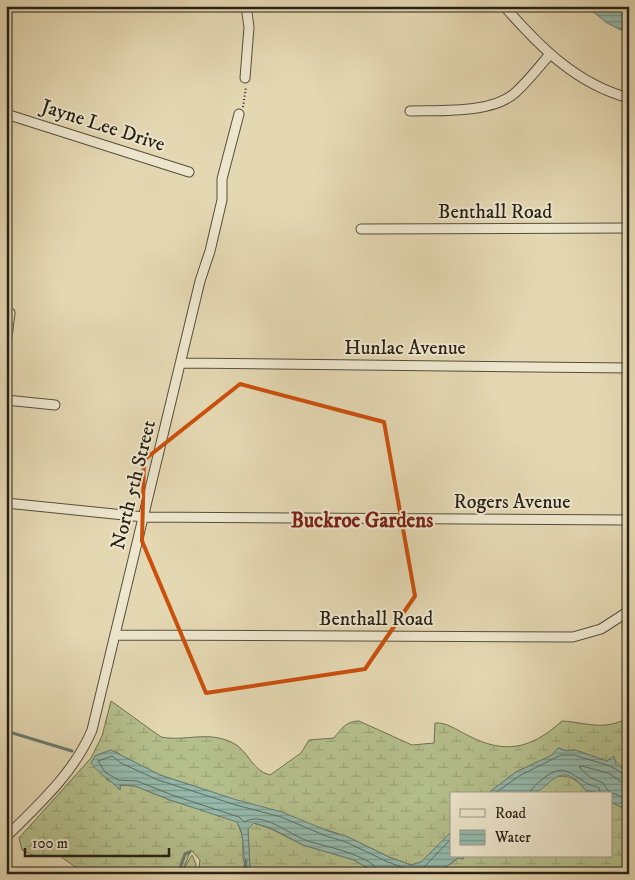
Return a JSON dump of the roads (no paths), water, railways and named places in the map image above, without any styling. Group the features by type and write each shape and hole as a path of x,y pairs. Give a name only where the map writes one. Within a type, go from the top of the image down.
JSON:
{"street":[{"path":"245,78 249,27 246,6"},
{"path":"504,6 550,54 585,80 629,98"},
{"path":"410,111 464,109 490,105 514,94 550,54"},
{"name":"Jayne Lee Drive","path":"6,114 188,172"},
{"name":"North 5th Street","path":"6,836 46,796 83,753 100,705 200,281 212,243 222,200 222,179 239,114"},
{"name":"Benthall Road","path":"362,229 629,228"},
{"path":"6,345 8,313"},
{"name":"Hunlac Avenue","path":"182,363 629,368"},
{"path":"6,400 55,405"},
{"name":"Rogers Avenue","path":"6,503 144,517 629,520"},
{"name":"Benthall Road","path":"116,635 573,637 601,629 629,611"}],"water":[{"path":"586,6 629,6 629,34 607,23"},
{"path":"558,748 566,751 575,750 607,761 614,756 616,764 629,773 629,811 612,802 612,792 586,791 577,781 569,776 562,775 537,792 490,792 516,772 552,755"},
{"path":"111,750 160,775 237,800 282,812 348,837 389,857 411,865 421,862 450,833 450,858 458,858 437,874 378,874 354,860 303,845 271,828 254,823 248,829 250,868 248,874 241,874 247,867 242,833 237,822 170,800 135,786 120,785 120,790 91,763 95,756"}],"waterway":[{"path":"6,731 72,751"},
{"path":"179,871 185,854 190,852"},
{"path":"241,874 246,861"}],"district":[{"name":"Buckroe Gardens","path":"362,521"}]}
